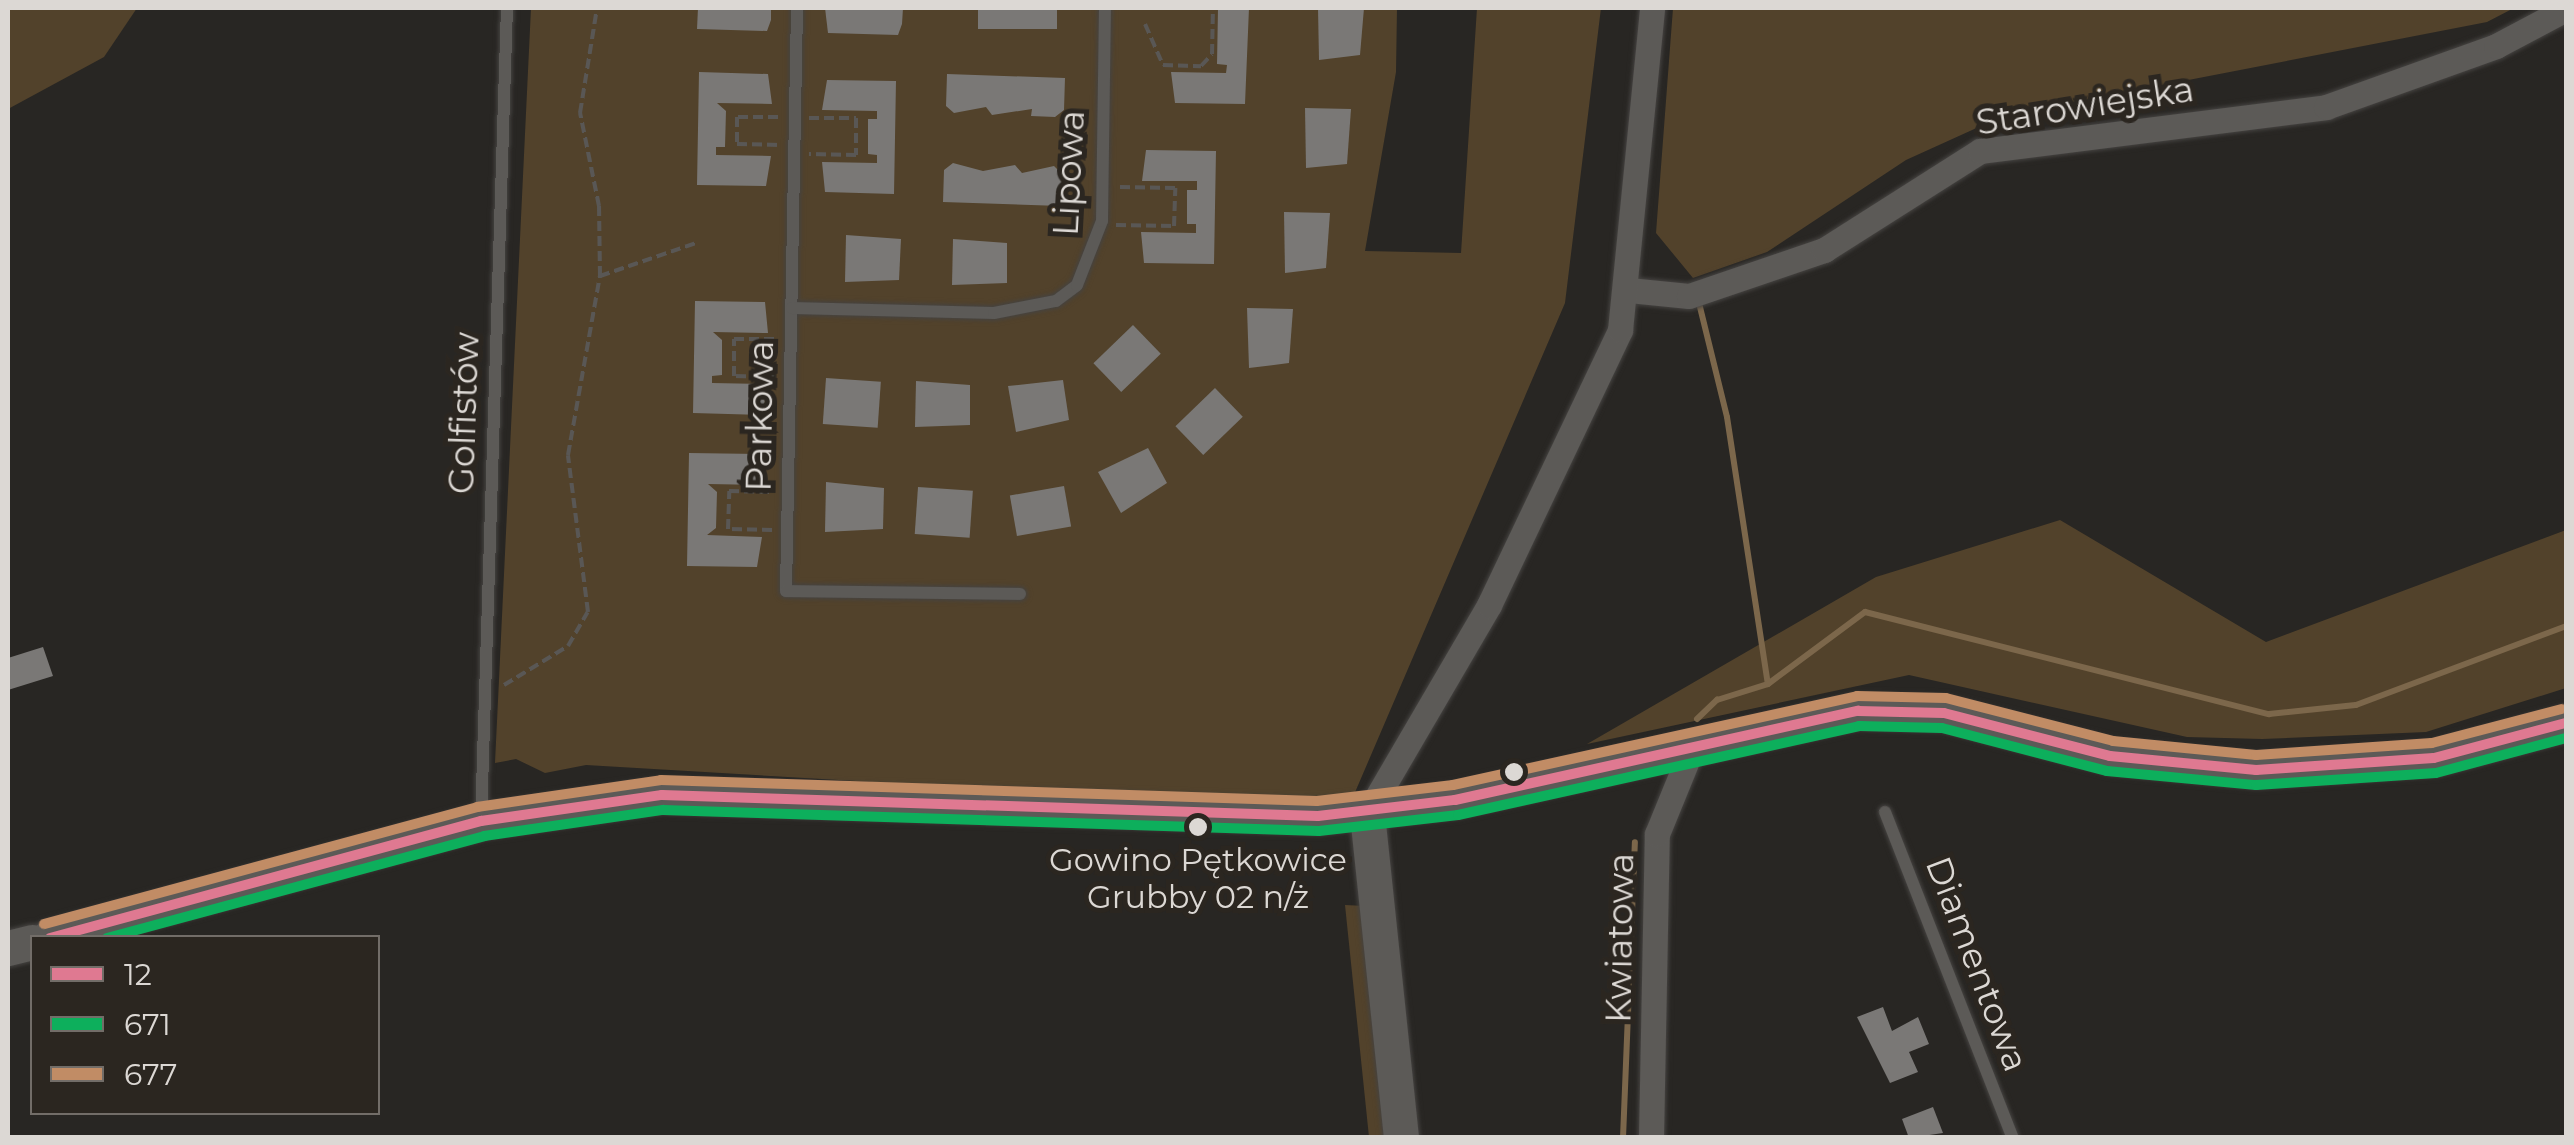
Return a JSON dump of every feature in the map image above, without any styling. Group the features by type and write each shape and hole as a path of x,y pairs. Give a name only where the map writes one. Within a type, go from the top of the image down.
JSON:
{"street":[{"path":"1401,1138 1367,814 1563,462 1620,330 1628,290 1652,8"},
{"name":"Starowiejska","path":"1628,290 1689,296 1824,250 1980,150 2326,107 2496,46 2566,9"},
{"path":"59,935 481,821 579,802 731,794 1367,814 1884,709 1969,717 2127,759 2272,770 2434,758 2566,723"},
{"name":"Kwiatowa","path":"1651,1138 1656,834 1693,746"}],"lane":[{"name":"Golfistów","path":"481,821 507,8"},
{"name":"Parkowa","path":"797,8 786,591 1020,594"},
{"name":"Lipowa","path":"792,308 1027,310 1077,286 1102,224 1105,8"},
{"name":"Diamentowa","path":"1885,812 2013,1138"}],"path":[{"path":"485,692 568,646 588,612 568,455 600,276 599,206 580,113 598,8"},
{"path":"1145,24 1163,65 1201,66 1212,54 1213,8"},
{"path":"738,117 856,118 856,155 795,149 737,144 738,117"},
{"path":"1102,186 1175,188 1174,226 1102,224"},
{"path":"600,276 696,243"},
{"path":"790,378 734,376 734,339 791,340"},
{"path":"787,530 728,529 730,492 788,492"}],"shaded area":[{"path":"8,8 137,8 104,57 8,109"},
{"path":"531,8 1397,8 1396,72 1365,251 1461,253 1477,8 1601,8 1565,303 1353,797 1093,795 586,765 545,773 516,759 495,763"},
{"path":"1673,8 2514,8 2487,22 2003,116 1906,160 1767,252 1693,278 1656,233"},
{"path":"2060,520 2266,642 2566,530 2566,688 2426,732 2262,739 2187,737 1909,675 1587,744 1876,577"},
{"path":"1345,905 1365,906 1392,1137 1369,1137"}],"building":[{"path":"698,8 771,8 771,20 767,31 697,29"},
{"path":"825,8 903,8 902,24 898,35 828,33"},
{"path":"978,8 1057,8 1057,29 978,29"},
{"path":"1218,8 1249,8 1245,104 1175,103 1171,72 1226,73 1227,65 1217,64"},
{"path":"1318,8 1364,8 1360,55 1319,60"},
{"path":"699,72 768,74 772,104 717,103 726,111 725,147 716,147 716,155 771,156 766,186 697,185"},
{"path":"947,74 1065,78 1064,110 1055,117 1031,116 1032,109 992,115 986,107 954,113 946,106"},
{"path":"827,80 896,81 894,194 825,192 822,162 877,163 877,155 868,154 868,119 877,119 877,111 822,110"},
{"path":"1305,108 1351,109 1347,164 1306,168"},
{"path":"1146,150 1216,151 1214,264 1144,263 1141,232 1196,233 1196,224 1187,224 1187,190 1197,190 1197,181 1142,181"},
{"path":"953,163 983,171 1015,165 1022,173 1054,166 1062,174 1061,206 943,202 944,170"},
{"path":"1284,212 1330,213 1326,268 1285,273"},
{"path":"846,235 901,239 899,280 845,282"},
{"path":"953,239 1007,243 1007,283 952,285"},
{"path":"695,301 765,302 768,333 713,332 722,340 722,375 712,376 712,383 767,384 763,415 693,413"},
{"path":"1247,308 1293,309 1289,363 1249,368"},
{"path":"1133,325 1161,354 1121,392 1093,363"},
{"path":"826,378 881,382 878,428 823,424"},
{"path":"1063,380 1069,420 1016,432 1008,386"},
{"path":"916,381 970,385 970,425 915,427"},
{"path":"1215,388 1243,417 1203,455 1175,426"},
{"path":"1148,448 1167,483 1121,513 1098,472"},
{"path":"689,453 759,454 763,485 708,484 717,492 716,528 707,535 762,537 757,567 687,566"},
{"path":"826,482 884,488 883,529 825,532"},
{"path":"1064,486 1071,526 1017,536 1010,496"},
{"path":"918,487 973,491 970,538 915,534"},
{"path":"43,647 53,676 8,690 8,658"},
{"path":"1883,1007 1892,1031 1918,1017 1929,1044 1909,1052 1918,1072 1890,1083 1857,1017"},
{"path":"1933,1107 1943,1133 1909,1138 1902,1119"}],"waterway":[{"path":"1699,303 1727,417 1768,684"},
{"path":"1697,719 1717,700 1768,684 1865,612 2269,714 2356,705 2566,626"},
{"path":"1623,1138 1635,842"}],"transit line":[{"name":"677","path":"44,924 477,807 661,780 1317,801 1453,785 1857,696 1946,698 2113,741 2256,755 2432,743 2562,709"},
{"name":"12","path":"61,935 481,821 662,795 1318,816 1455,800 1858,711 1944,713 2110,756 2256,770 2434,758 2566,723"},
{"name":"671","path":"118,935 484,836 663,810 1319,831 1458,815 1859,726 1942,728 2107,771 2256,785 2436,773 2566,738"}],"place":[{"name":"Gowino Pętkowice Grubby 02 n/ż","path":"1198,827"}]}
